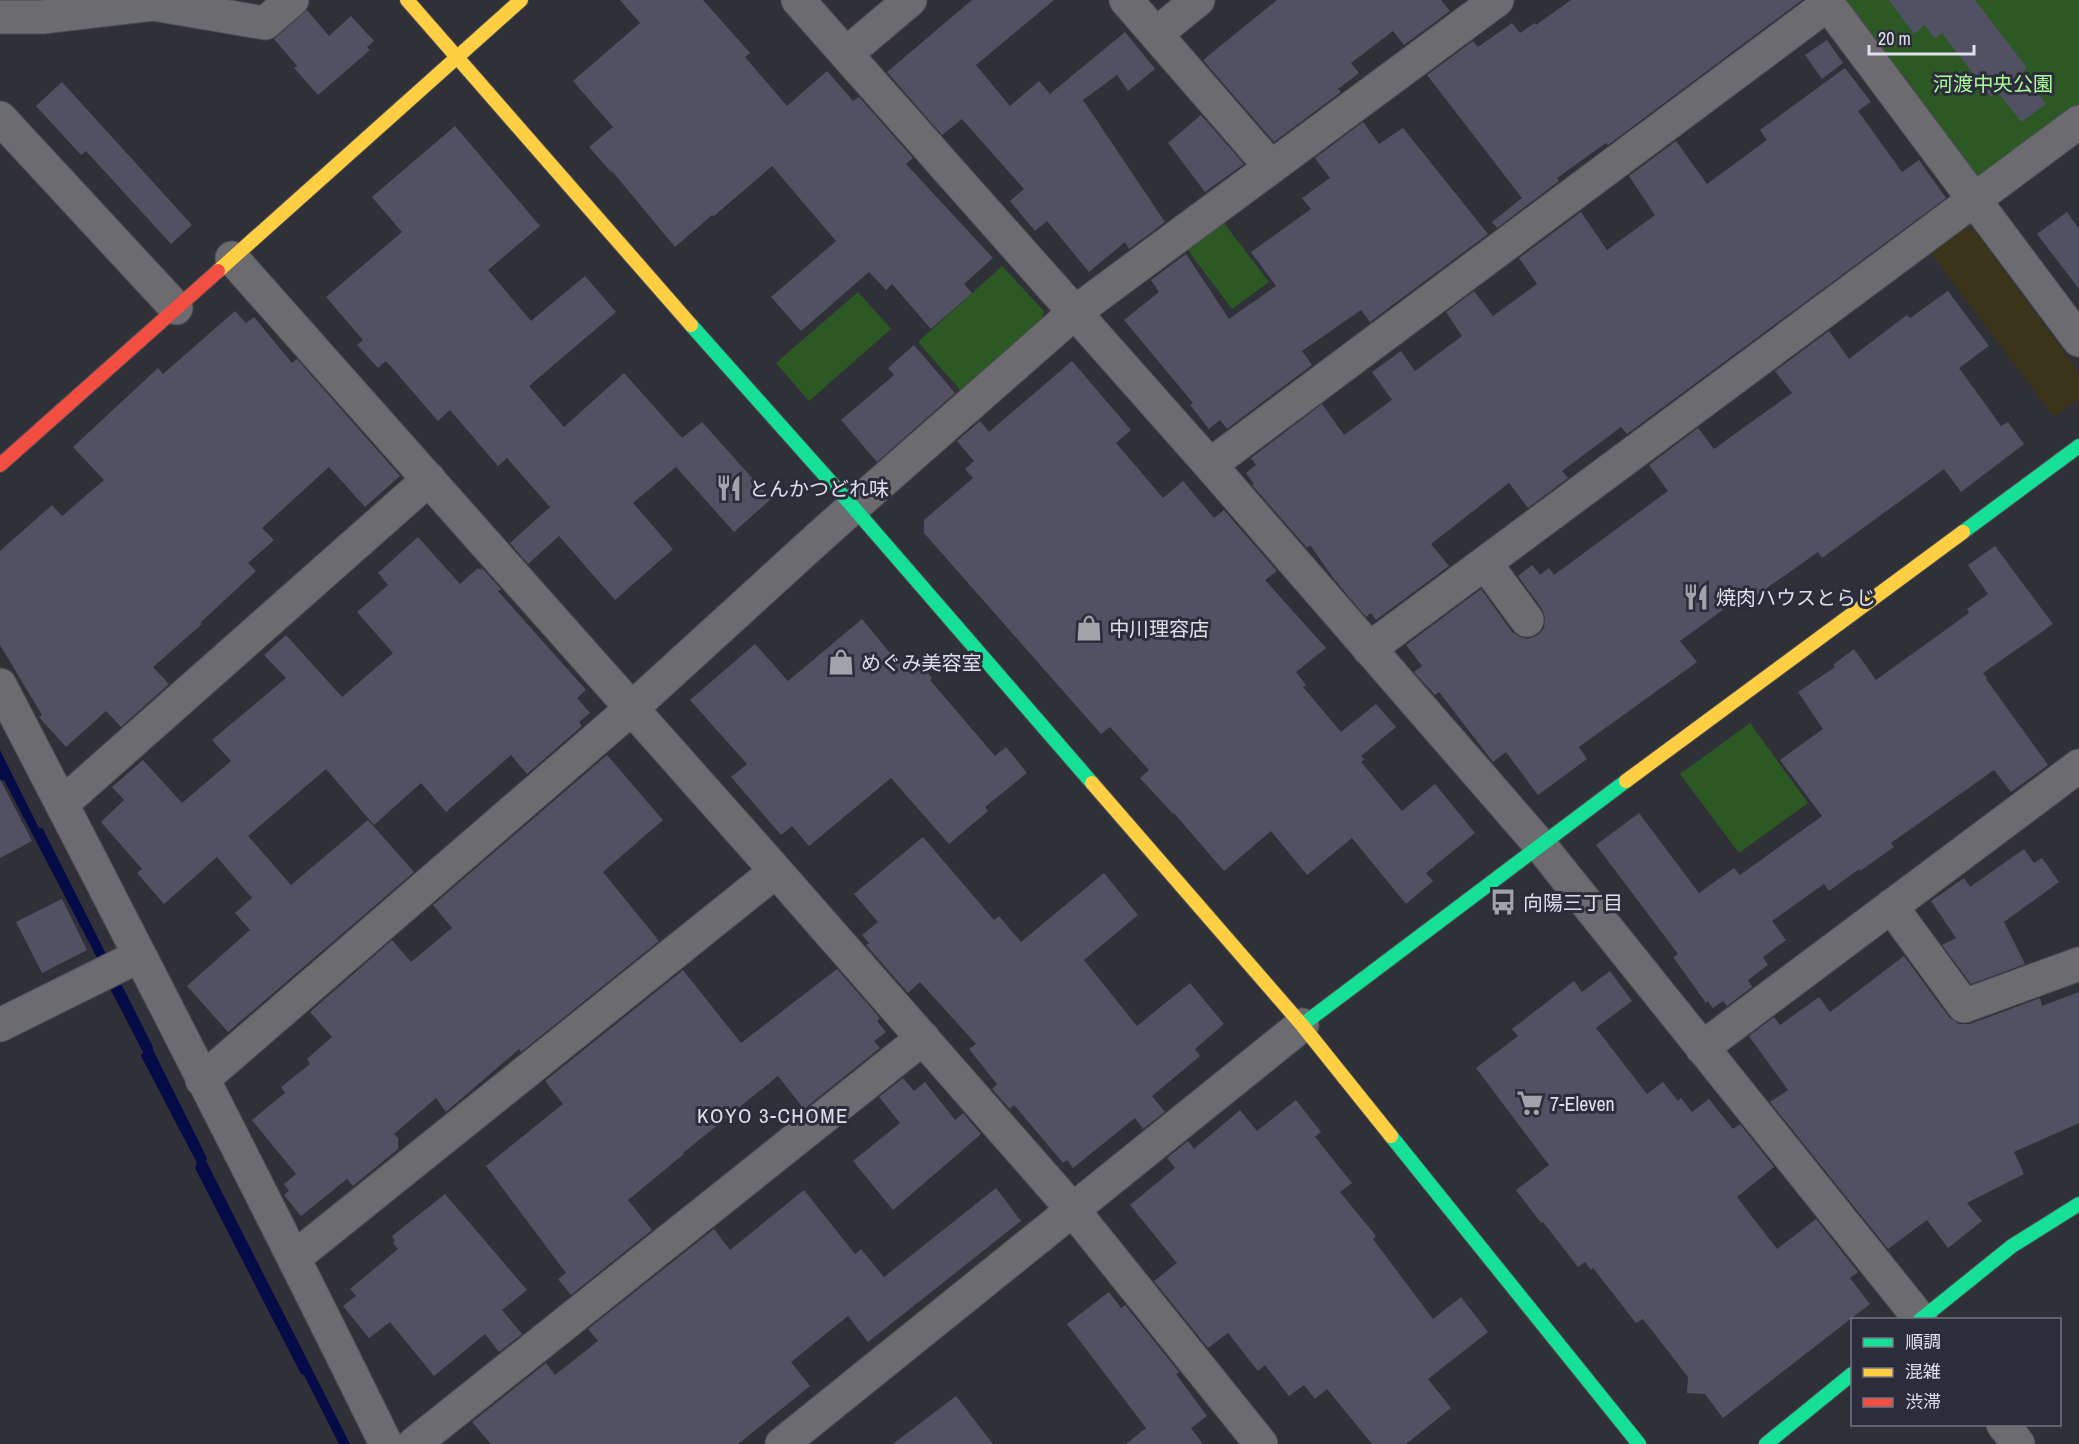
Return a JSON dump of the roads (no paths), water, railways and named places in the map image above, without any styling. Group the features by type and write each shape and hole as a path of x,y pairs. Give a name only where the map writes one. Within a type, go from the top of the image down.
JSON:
{"street":[{"path":"0,17 42,17 153,4 265,23 292,0"},
{"path":"407,0 853,507 1302,1025 1639,1444"},
{"path":"0,465 521,0"},
{"path":"798,0 1210,465 1540,844 1920,1318"},
{"path":"846,54 910,0"},
{"path":"1126,0 1271,167"},
{"path":"1156,34 1198,0"},
{"path":"202,1080 631,709 853,507 1074,312 1497,0"},
{"path":"1210,465 1827,2 2079,340"},
{"path":"0,118 176,308"},
{"path":"1369,649 2079,122"},
{"path":"232,258 776,871 1073,1210 1261,1444"},
{"path":"793,1441 1302,1025 1540,844 2079,446"},
{"path":"62,804 429,479"},
{"path":"1485,563 1527,620"},
{"path":"0,685 294,1258 386,1444"},
{"path":"1702,1048 2079,766"},
{"path":"294,1258 776,871"},
{"path":"1891,906 1964,1006 2079,964"},
{"path":"0,1025 139,956"},
{"path":"414,1444 923,1038"},
{"path":"1922,1318 2012,1246 2079,1204"},
{"path":"1766,1444 1851,1375"},
{"path":"2004,1426 2018,1444"}],"place":[{"name":"とんかつどれ味","path":"729,488"},
{"name":"焼肉ハウスとらじ","path":"1696,597"},
{"name":"中川理容店","path":"1089,628"},
{"name":"めぐみ美容室","path":"841,662"},
{"name":"向陽三丁目","path":"1503,902"},
{"name":"7-Eleven","path":"1530,1103"}],"district":[{"name":"KOYO 3-CHOME","path":"773,1115"}],"park label":[{"name":"河渡中央公園","path":"1993,83"}]}
